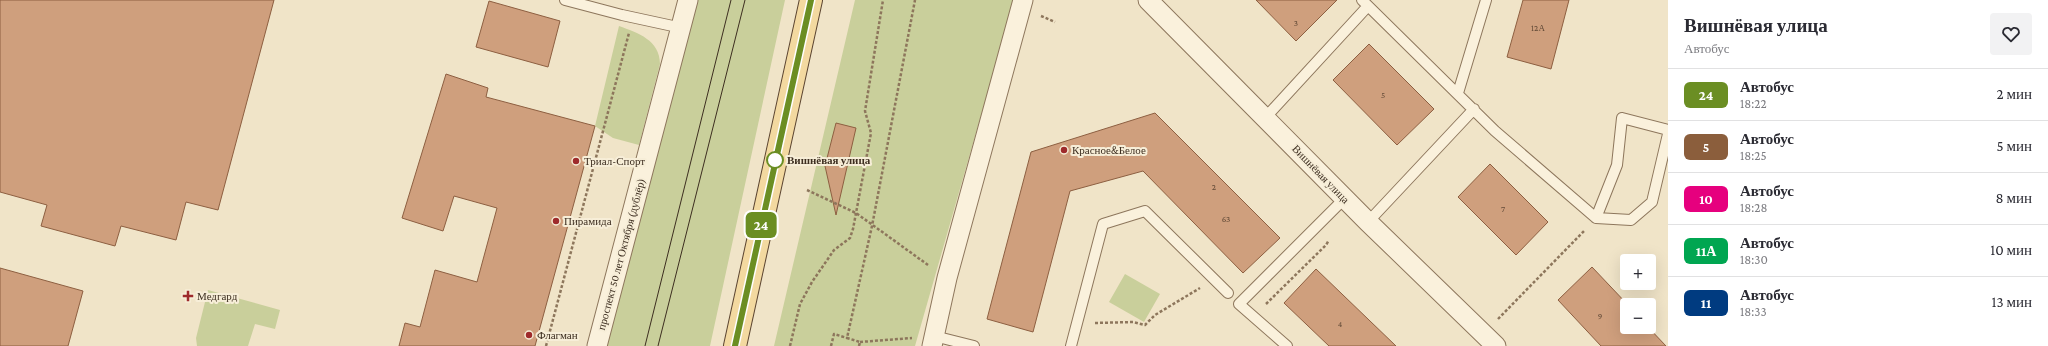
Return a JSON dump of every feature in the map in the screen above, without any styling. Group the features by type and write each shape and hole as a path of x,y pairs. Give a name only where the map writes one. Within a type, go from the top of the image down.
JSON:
{"main road":[{"path":"735,346 811,0"}],"street":[{"name":"проспект 50 лет Октября (дублёр)","path":"596,346 682,28 688,0"},
{"path":"933,341 947,278 1023,0"},
{"name":"Вишнёвая улица","path":"1148,0 1266,117 1368,222 1490,340"}],"lane":[{"path":"565,0 634,18 682,28"},
{"path":"1458,93 1486,0"},
{"path":"1266,117 1365,3 1495,131 1596,218 1631,220 1652,202 1668,134"},
{"path":"1368,222 1474,109"},
{"path":"1596,218 1617,165 1622,118 1668,130"},
{"path":"1287,346 1239,304 1345,198"},
{"path":"1071,346 1103,224 1145,211 1228,293"},
{"path":"933,341 974,346"}],"path":[{"path":"790,346 800,304 812,282 834,250 850,238 871,133 865,111 883,0"},
{"path":"847,338 872,226 915,0"},
{"path":"546,346 634,18"},
{"path":"807,190 856,213 872,226 947,278"},
{"path":"1490,340 1596,218"},
{"path":"1254,317 1326,245"},
{"path":"1077,323 1133,322 1144,325 1155,315 1214,279"},
{"path":"832,346 834,334 860,342 933,341"},
{"path":"859,346 860,342"}],"green space":[{"path":"697,0 785,0 710,346 605,346"},
{"path":"855,0 1014,0 915,346 774,346"},
{"path":"619,26 647,39 652,43 659,56 660,64 639,145 613,138 595,126"},
{"path":"1125,274 1160,294 1144,322 1109,302"},
{"path":"208,290 280,310 275,329 255,324 248,346 197,346 196,338"}],"building":[{"path":"0,0 274,0 218,210 186,202 176,240 121,226 115,246 41,226 47,205 0,192"},
{"path":"1256,0 1337,0 1296,41"},
{"path":"1523,0 1569,0 1551,69 1507,57"},
{"path":"489,1 560,21 548,67 476,47"},
{"path":"1369,44 1434,109 1397,145 1333,80"},
{"path":"446,74 488,88 486,97 595,126 535,346 399,346 405,323 420,327 435,270 477,282 497,208 454,196 443,231 402,218"},
{"path":"1155,113 1280,238 1243,273 1143,171 1070,191 1033,332 987,319 1031,152"},
{"path":"836,123 856,128 836,215 825,166"},
{"path":"1490,164 1548,222 1516,255 1458,197"},
{"path":"1592,267 1621,298 1620,298 1620,334 1655,334 1666,346 1601,346 1558,300"},
{"path":"0,268 83,291 68,346 0,346"},
{"path":"1316,269 1396,346 1329,346 1284,303"}],"tram line":[{"path":"645,346 731,0"},
{"path":"658,346 745,0"}],"bus line":[{"name":"24","path":"735,346 811,0"}],"place":[{"name":"Красное&Белое","path":"1064,150"},
{"name":"Вишнёвая улица","path":"775,160"},
{"name":"Триал-Спорт","path":"576,161"},
{"name":"Пирамида","path":"556,221"},
{"name":"Медгард","path":"188,296"},
{"name":"Флагман","path":"529,335"}]}
